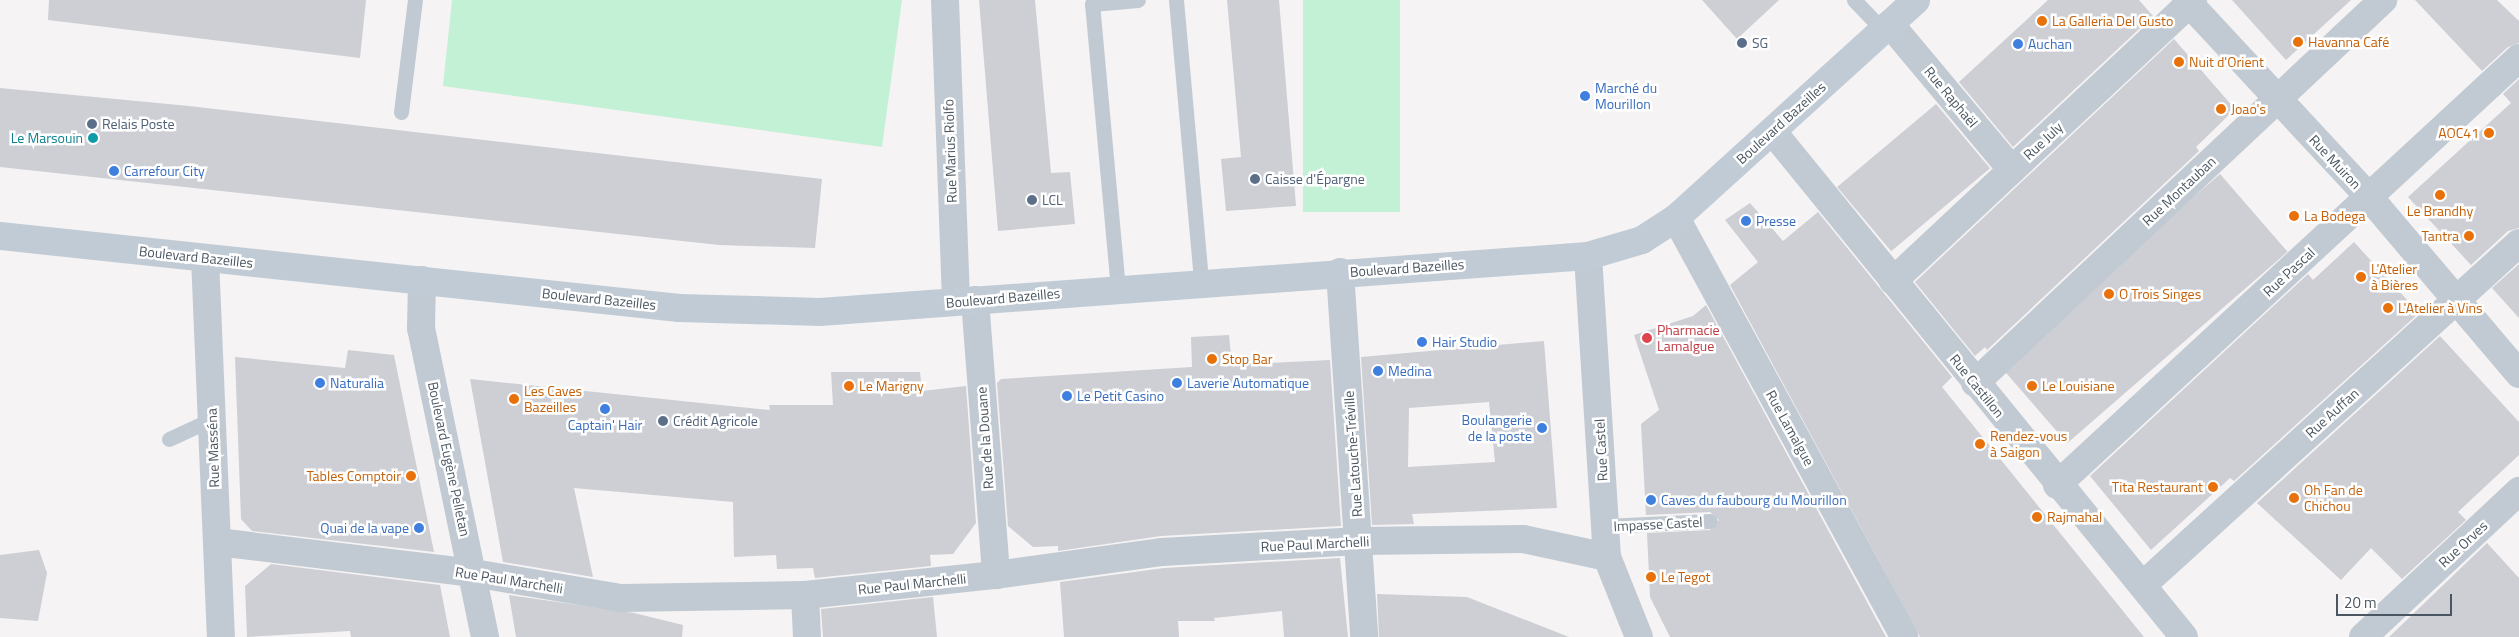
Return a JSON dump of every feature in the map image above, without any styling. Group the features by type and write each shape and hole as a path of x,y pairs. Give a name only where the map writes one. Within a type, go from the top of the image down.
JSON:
{"main road":[{"name":"Boulevard Bazeilles","path":"0,236 679,308 820,312 1201,282 1588,256 1642,240 1676,218 1773,132 1916,0"}],"street":[{"name":"Rue Marius Riolfo","path":"945,0 966,301"},
{"name":"Rue Muiron","path":"2189,1 2276,100 2369,197 2519,374"},
{"name":"Rue July","path":"1893,282 2189,1"},
{"name":"Rue Montauban","path":"1975,383 2380,1"},
{"name":"Rue Raphaël","path":"1887,27 2012,170"},
{"name":"Rue Pascal","path":"2057,484 2519,58"},
{"name":"Rue Castillon","path":"1773,132 2057,484 2144,584 2184,637"},
{"name":"Rue Lamalgue","path":"1676,218 1904,637"},
{"name":"Rue Auffan","path":"2144,584 2519,243"},
{"name":"Rue Castel","path":"1588,256 1607,557 1639,637"},
{"name":"Rue Masséna","path":"206,258 221,637"},
{"name":"Rue Latouche-Tréville","path":"1340,272 1364,637"},
{"name":"Boulevard Eugène Pelletan","path":"422,280 421,328 485,637"},
{"name":"Rue de la Douane","path":"966,301 996,576"},
{"name":"Rue Orves","path":"2363,637 2519,491"},
{"name":"Rue Paul Marchelli","path":"217,542 473,573 622,598 805,595 996,576 1162,552 1359,541 1523,539 1607,557"},
{"path":"805,595 807,637"}],"lane":[{"path":"401,112 415,0"},
{"path":"1118,289 1092,4 1138,0"},
{"path":"1176,0 1201,282"},
{"path":"1854,0 1887,27"},
{"path":"169,439 212,419"},
{"name":"Impasse Castel","path":"1605,526 1710,521"}],"green space":[{"path":"452,0 902,0 882,147 443,86"},
{"path":"1303,0 1400,0 1400,212 1303,212"}],"building":[{"path":"49,0 366,0 360,58 48,20"},
{"path":"979,0 1035,0 1051,173 1070,172 1075,224 998,231"},
{"path":"1227,0 1279,0 1296,206 1226,211 1221,159 1241,157"},
{"path":"1702,0 1779,0 1737,39"},
{"path":"2048,0 2139,0 2153,16 2013,147 1959,82"},
{"path":"2232,0 2351,0 2286,60"},
{"path":"2415,0 2497,0 2519,21 2519,43 2508,47 2482,71"},
{"path":"2174,39 2235,109 2196,147 2199,151 1987,350 1985,347 1975,356 1915,282"},
{"path":"2519,79 2519,228 2508,231 2471,265 2408,197 2511,103 2503,94"},
{"path":"0,88 189,106 822,179 815,248 719,245 0,167"},
{"path":"1936,104 1990,168 1891,251 1837,187"},
{"path":"2220,174 2288,252 2067,443 2000,366"},
{"path":"1750,203 1783,241 1818,212 1952,377 1942,387 2144,637 1920,637 1730,285 1758,262 1725,220"},
{"path":"2354,242 2419,313 2234,481 2230,478 2151,550 2090,476 2308,274 2313,280"},
{"path":"2519,264 2519,318 2492,288"},
{"path":"1706,305 1886,637 1670,637 1650,597 1647,533 1710,530 1719,520 1710,512 1646,515 1641,424 1659,410 1634,335 1693,316"},
{"path":"1229,335 1232,365 1330,360 1341,526 1161,536 1058,551 1058,546 1033,547 1008,526 997,383 1001,379 1192,367 1191,337"},
{"path":"2440,336 2519,422 2519,455 2458,512 2466,520 2402,579 2371,548 2341,580 2257,503"},
{"path":"1544,341 1557,508 1412,514 1414,524 1372,525 1361,357","holes":["1489,402 1495,462 1408,467 1409,408"]},
{"path":"348,350 394,355 434,552 252,531 241,519 235,357 345,368"},
{"path":"831,372 920,372 922,391 966,386 976,523 953,554 930,555 931,566 815,578 813,568 777,569 776,555 734,557 733,502 574,488 593,577 503,562 470,379 770,410 769,405 833,405"},
{"path":"2487,543 2519,578 2519,637 2389,637"},
{"path":"39,550 47,573 38,621 0,618 0,555"},
{"path":"1340,558 1348,637 1284,637 1282,611 1214,618 1215,621 1178,621 1179,637 1064,637 1060,582 1164,568"},
{"path":"271,564 440,585 450,637 351,637 350,631 247,637 245,586"},
{"path":"1377,594 1467,597 1569,637 1379,637"},
{"path":"509,595 634,613 683,625 682,637 516,637"},
{"path":"933,597 937,637 823,637 821,609"}],"place":[{"name":"La Galleria Del Gusto","path":"2042,21"},
{"name":"Havanna Café","path":"2298,42"},
{"name":"SG","path":"1742,43"},
{"name":"Auchan","path":"2018,44"},
{"name":"Nuit d'Orient","path":"2179,62"},
{"name":"Marché du Mourillon","path":"1585,96"},
{"name":"Joao's","path":"2221,109"},
{"name":"Relais Poste","path":"92,124"},
{"name":"AOC41","path":"2489,133"},
{"name":"Le Marsouin","path":"93,138"},
{"name":"Carrefour City","path":"114,171"},
{"name":"Caisse d'Épargne","path":"1255,179"},
{"name":"Le Brandhy","path":"2440,195"},
{"name":"LCL","path":"1032,200"},
{"name":"La Bodega","path":"2294,216"},
{"name":"Presse","path":"1746,221"},
{"name":"Tantra","path":"2469,236"},
{"name":"L'Atelier à Bières","path":"2361,277"},
{"name":"O Trois Singes","path":"2109,294"},
{"name":"L'Atelier à Vins","path":"2388,308"},
{"name":"Pharmacie Lamalgue","path":"1647,338"},
{"name":"Hair Studio","path":"1422,342"},
{"name":"Stop Bar","path":"1212,359"},
{"name":"Medina","path":"1378,371"},
{"name":"Naturalia","path":"320,383"},
{"name":"Laverie Automatique","path":"1177,383"},
{"name":"Le Marigny","path":"849,386"},
{"name":"Le Louisiane","path":"2032,386"},
{"name":"Le Petit Casino","path":"1067,396"},
{"name":"Les Caves Bazeilles","path":"514,399"},
{"name":"Captain' Hair","path":"605,409"},
{"name":"Crédit Agricole","path":"663,421"},
{"name":"Boulangerie de la poste","path":"1542,428"},
{"name":"Rendez-vous à Saigon","path":"1980,444"},
{"name":"Tables Comptoir","path":"411,476"},
{"name":"Tita Restaurant","path":"2213,487"},
{"name":"Oh Fan de Chichou","path":"2294,498"},
{"name":"Caves du faubourg du Mourillon","path":"1651,500"},
{"name":"Rajmahal","path":"2037,517"},
{"name":"Quai de la vape","path":"419,528"},
{"name":"Le Tegot","path":"1651,577"}]}
